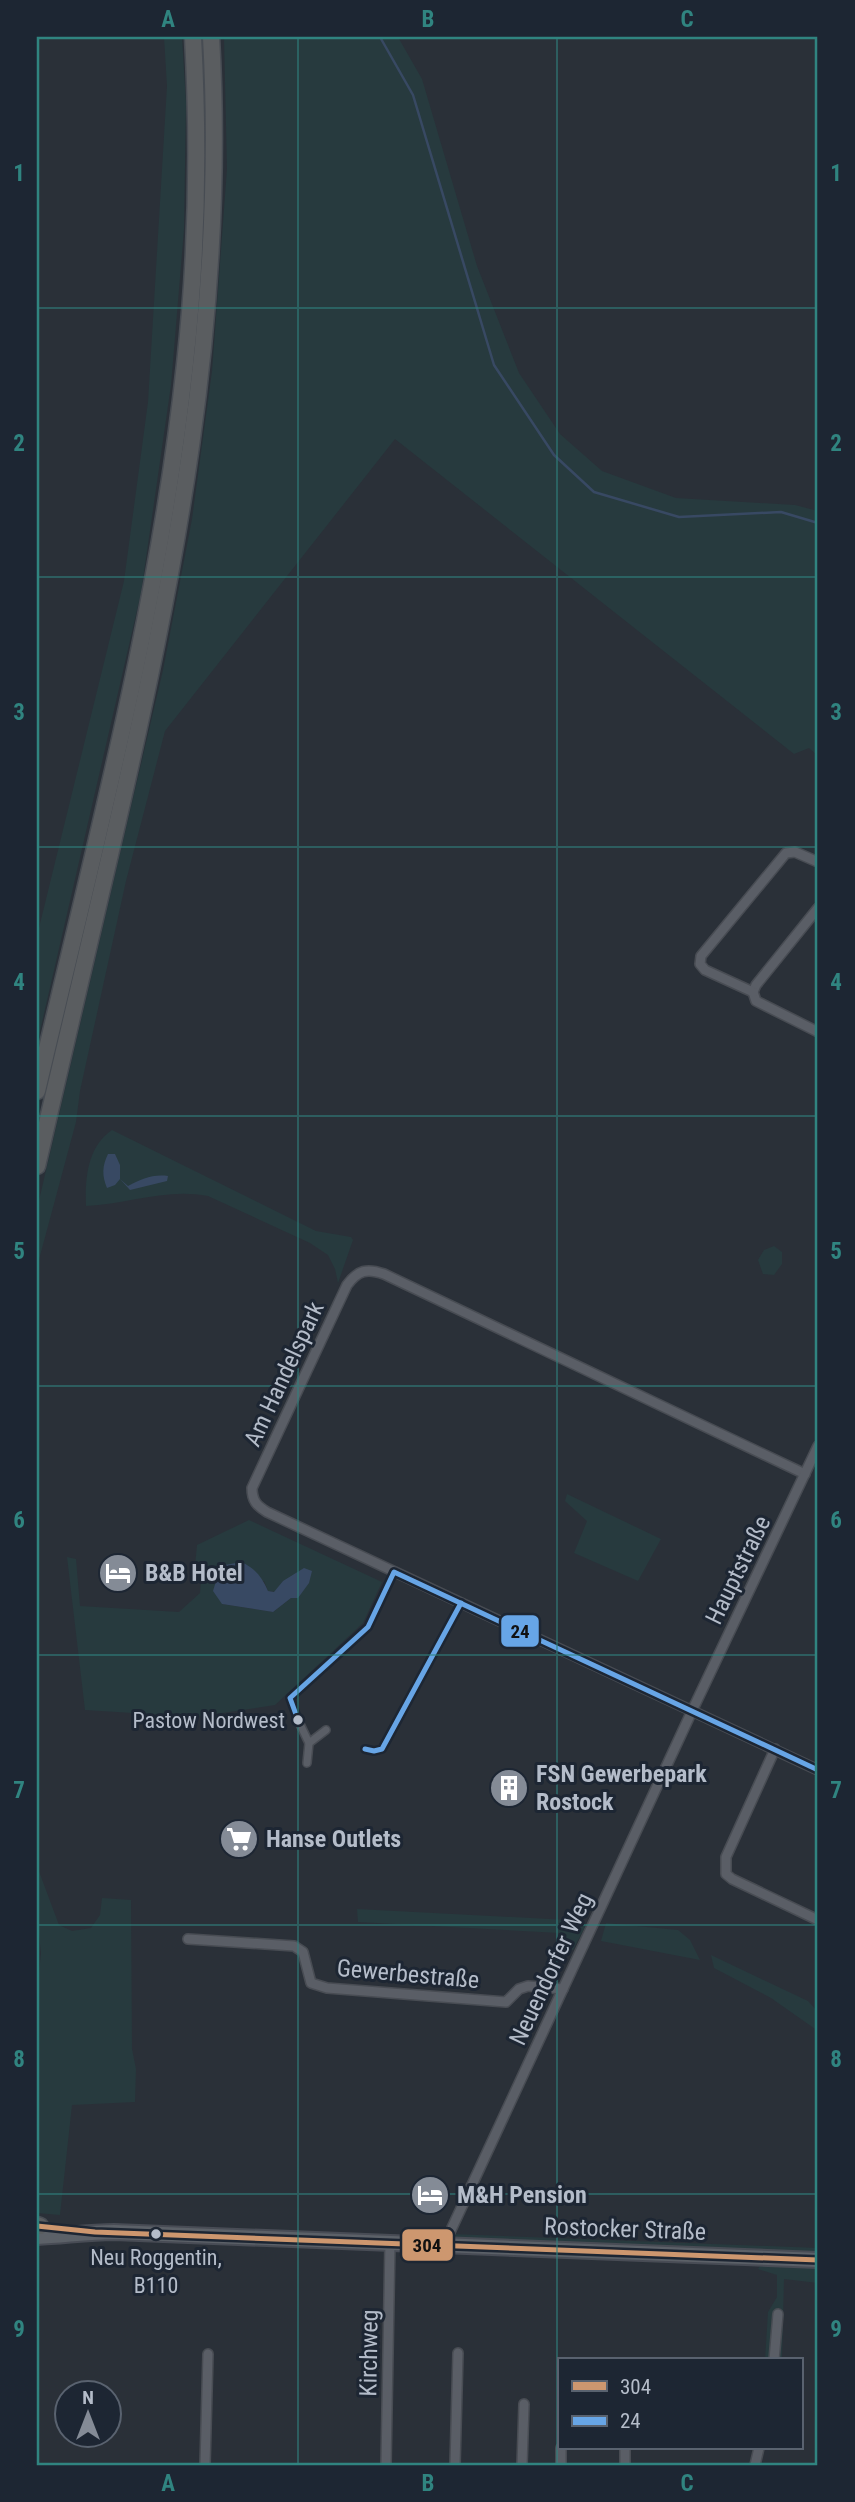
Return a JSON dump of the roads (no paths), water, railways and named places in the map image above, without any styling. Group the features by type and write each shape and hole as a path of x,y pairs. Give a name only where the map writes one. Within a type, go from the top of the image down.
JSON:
{"highway":[{"path":"37,1091 128,699 152,584 175,442 188,338 195,218 194,37"},
{"path":"37,1166 145,703 185,498 203,362 212,239 214,125 211,37"}],"main road":[{"name":"Rostocker Straße","path":"37,2228 818,2260"}],"street":[{"path":"753,992 705,970 700,964 701,956 786,853 795,852 818,862"},
{"path":"818,908 814,923 756,985 753,992 756,1001 818,1032"},
{"name":"Am Handelspark","path":"692,1710 267,1512 256,1504 252,1488 347,1285 358,1272 365,1270 384,1274 805,1474"},
{"name":"Hauptstraße","path":"692,1710 818,1446"},
{"path":"692,1710 818,1770"},
{"name":"Neuendorfer Weg","path":"444,2245 692,1710"},
{"path":"298,1720 309,1742 307,1763"},
{"path":"309,1742 326,1730"},
{"path":"775,1749 726,1857 726,1874 818,1920"},
{"name":"Gewerbestraße","path":"188,1939 294,1946 303,1952 311,1983 327,1988 506,2002 519,1989 528,1986 563,1989"},
{"name":"Kirchweg","path":"386,2465 390,2242"},
{"path":"775,2358 778,2314"},
{"path":"455,2465 458,2353"},
{"path":"205,2465 208,2354"},
{"path":"522,2465 524,2404"}],"water":[{"path":"108,1154 115,1154 120,1165 120,1179 107,1188 103,1171"},
{"path":"168,1176 167,1181 130,1190 120,1179 128,1186 147,1178"},
{"path":"241,1562 258,1574 268,1591 274,1592 283,1581 304,1568 312,1571 309,1583 298,1598 291,1598 273,1612 222,1604 213,1591 217,1578 225,1565"}],"waterway":[{"path":"380,37 413,95 494,365 554,455 594,492 679,517 781,512 818,523"}],"place":[{"name":"B&B Hotel","path":"118,1573"},
{"name":"Pastow Nordwest","path":"298,1720"},
{"name":"FSN Gewerbepark Rostock","path":"509,1788"},
{"name":"Hanse Outlets","path":"239,1839"},
{"name":"M&H Pension","path":"430,2195"},
{"name":"Neu Roggentin, B110","path":"156,2234"}]}
